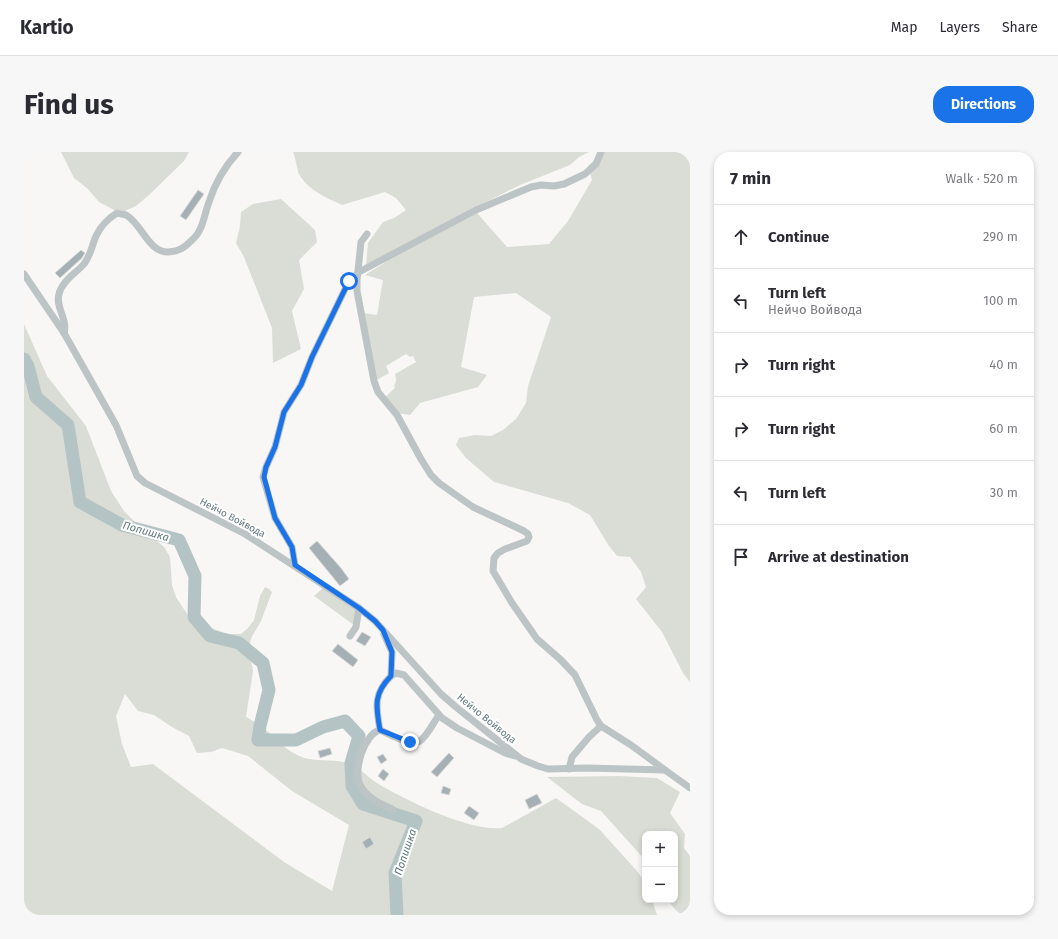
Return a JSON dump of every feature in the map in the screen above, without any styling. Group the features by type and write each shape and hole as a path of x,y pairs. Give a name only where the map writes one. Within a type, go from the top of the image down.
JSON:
{"street":[{"path":"64,333 66,327 58,298 59,292 63,285 84,264 91,253 97,234 110,218 117,213 126,215 133,221 154,247 165,252 178,251 194,239 201,227 216,184 238,152"},
{"path":"295,565 292,547 275,518 264,477 266,467 275,447 284,412 301,385 312,357 349,281 358,272 476,210 531,187 564,184 585,174 596,164 601,152"},
{"path":"368,234 361,242 357,291 374,381 378,392 397,415 420,460 430,475 473,507 528,534 529,538 527,541 498,553 494,558 493,571 512,603 537,639 561,660 575,675 601,726 631,745 690,788"},
{"name":"Нейчо Войвода","path":"24,274 64,333 116,425 137,476 145,482 245,534 295,565 359,608 375,621 441,694 521,758 548,769 665,770"},
{"path":"350,636 356,627 359,608"},
{"path":"383,630 392,652 391,676"},
{"path":"380,730 376,703 378,694 385,682 396,673 409,679 439,715 457,728 505,753 521,758"},
{"path":"380,730 391,736 415,743 420,741 425,736 439,715"},
{"path":"569,769 572,757 601,726"},
{"path":"380,730 376,731 365,745 361,755 358,778 360,785 374,801 392,809"}],"shaded area":[{"path":"61,152 189,152 184,161 149,195 136,206 125,211 114,210 99,202 88,189 74,178"},
{"path":"293,152 589,152 579,157 570,165 520,185 366,265 368,243 383,222 394,218 406,210 396,198 385,192 342,205 325,197 309,186 300,176"},
{"path":"603,152 690,152 690,682 683,673 662,632 636,599 646,587 641,572 630,557 617,556 590,515 568,503 494,482 466,458 456,445 459,438 475,435 491,436 503,430 516,419 526,403 528,386 551,317 516,293 474,297 461,367 487,375 478,387 420,403 410,415 397,413 384,398 395,388 395,374 416,362 413,356 410,357 406,354 386,366 389,373 375,381 363,313 377,315 383,280 365,275 389,260 477,213 507,247 549,244 568,221 592,180 588,166"},
{"path":"281,199 315,230 317,242 299,260 304,289 292,311 301,349 273,363 272,328 244,257 236,243 240,226 241,212 253,204"},
{"path":"24,324 47,376 86,426 111,491 124,511 164,547 170,557 172,585 176,597 191,620 227,634 241,634 254,620 260,596 265,587 272,592 261,621 251,638 249,650 253,671 246,717 297,755 309,759 347,763 360,770 373,781 420,806 473,825 489,828 502,828 556,798 599,829 637,871 642,878 642,903 653,903 657,915 24,915","holes":["125,694 138,711 154,715 189,736 197,753 211,752 222,748 248,756 292,791 349,825 332,891 284,862 153,764 131,767 122,744 116,716"]},
{"path":"323,588 356,610 354,625 314,596"},
{"path":"619,776 657,778 680,792 670,813 685,834 684,848 690,856 690,915 682,914 677,911 670,903 678,903 678,831 642,831 642,857 601,811 582,804 547,777"}],"building":[{"path":"198,190 204,194 186,220 180,216"},
{"path":"81,250 85,253 82,258 60,278 55,273"},
{"path":"317,541 349,579 340,586 309,548"},
{"path":"362,632 371,637 365,646 356,641"},
{"path":"338,644 358,660 353,667 332,651"},
{"path":"330,748 332,754 320,758 318,751"},
{"path":"449,753 454,758 437,777 431,772"},
{"path":"383,754 387,760 381,764 377,757"},
{"path":"383,769 389,774 384,781 378,776"},
{"path":"443,786 451,789 449,795 441,793"},
{"path":"537,794 542,803 529,809 525,800"},
{"path":"469,806 479,813 474,820 464,813"},
{"path":"370,837 374,844 366,849 362,842"}],"waterway":[{"name":"Попишка","path":"24,359 28,366 36,397 68,425 80,502 122,525 179,540 195,576 194,617 210,636 239,643 263,663 269,690 258,740 296,740 323,727 345,721 359,736 351,763 352,786 363,804 416,821 395,873 397,915"}],"route":[{"path":"349,281 312,357 301,385 284,412 275,447 266,467 264,477 269,501 275,518 292,547 295,565 359,608 375,621 383,630 392,652 391,676 381,688 376,703 380,730 391,736 410,742"}]}
